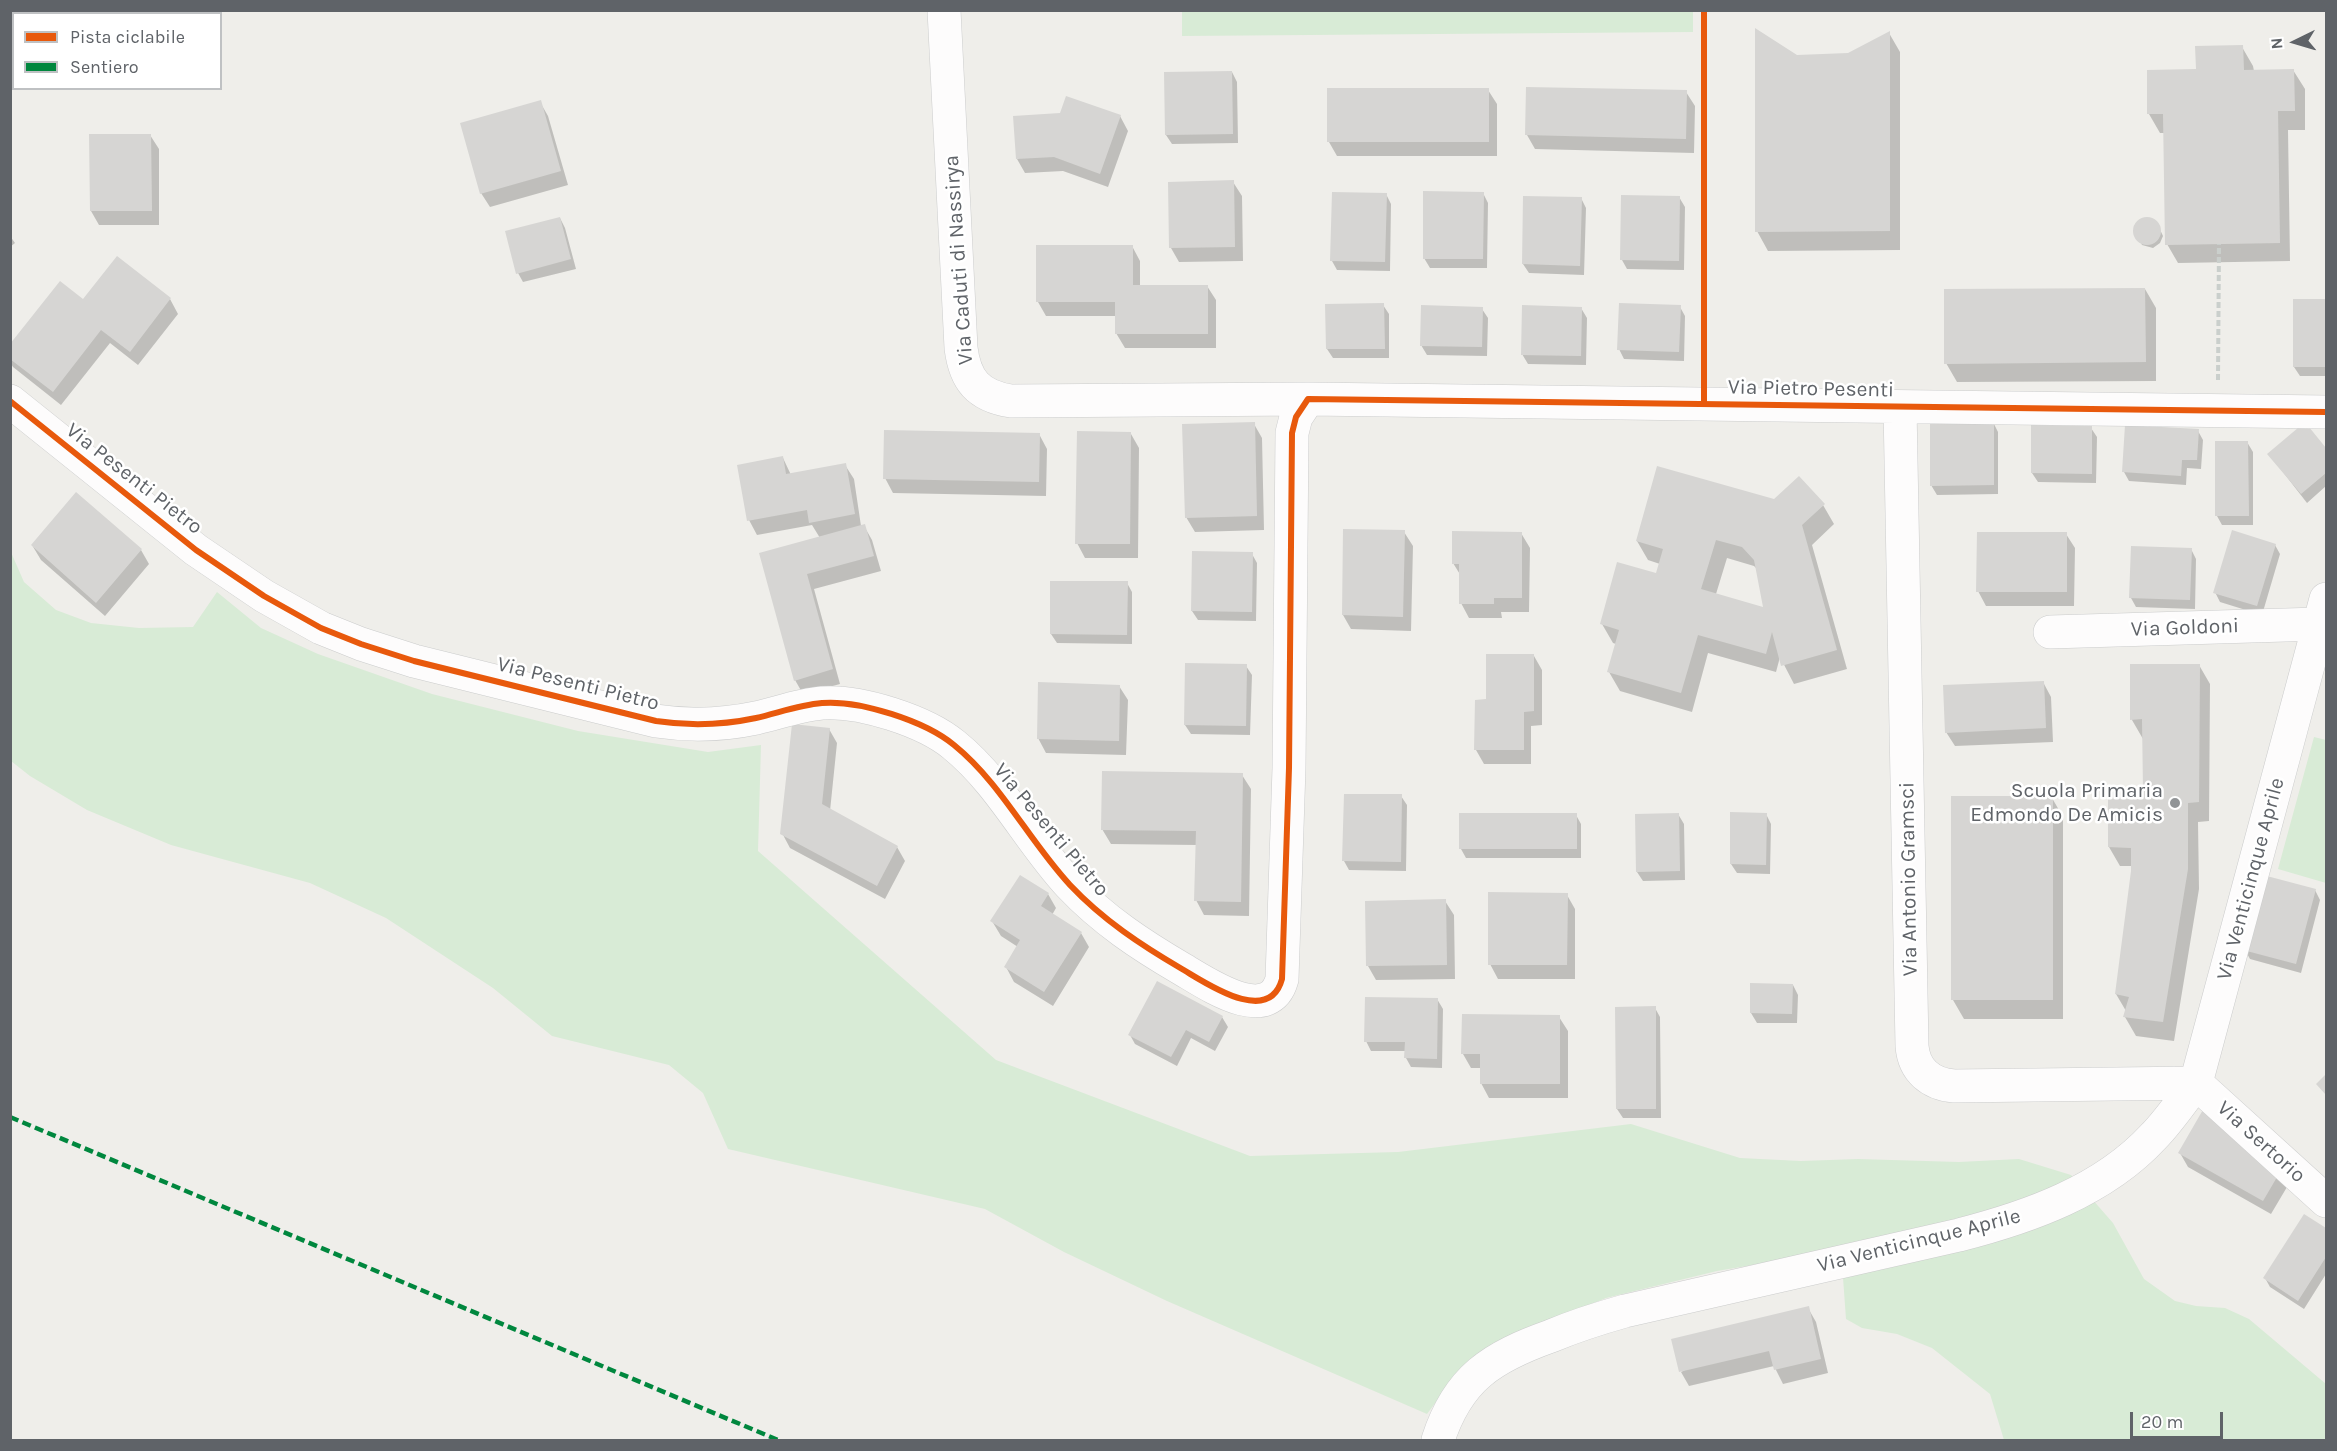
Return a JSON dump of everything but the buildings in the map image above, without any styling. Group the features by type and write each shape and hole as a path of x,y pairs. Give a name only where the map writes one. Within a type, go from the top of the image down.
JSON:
{"street":[{"name":"Via Caduti di Nassirya","path":"944,10 961,348 965,370 974,384 990,395 1011,400 1304,405"},
{"name":"Via Pesenti Pietro","path":"10,401 90,467 232,576 302,618 361,644 414,661 656,721 696,724 735,722 792,708 834,703 896,717 935,732 954,744 964,754 994,788 1062,875 1112,923 1139,944 1217,990 1233,997 1258,1000 1271,996 1277,991 1282,979 1289,768 1292,434 1304,405"},
{"name":"Via Pietro Pesenti","path":"1304,405 1900,407 2326,412"},
{"name":"Via Antonio Gramsci","path":"1900,407 1912,1047 1918,1066 1932,1081 1954,1086 2196,1083"},
{"name":"Via Venticinque Aprile","path":"1438,1440 1450,1411 1464,1389 1484,1368 1509,1353 1580,1324 1625,1311 1959,1234 2038,1210 2090,1186 2124,1164 2153,1137 2196,1083 2323,611"},
{"name":"Via Goldoni","path":"2050,632 2323,611"},
{"name":"Via Sertorio","path":"2196,1083 2326,1201"}],"path":[{"path":"2218,410 2219,244"}],"green space":[{"path":"1693,10 1693,32 1182,36 1182,11"},
{"path":"10,550 24,582 56,610 91,623 139,628 193,627 217,592 261,628 318,654 432,694 578,731 708,752 761,745 758,851 996,1060 1250,1156 1398,1152 1631,1124 1740,1158 1801,1161 1858,1159 1959,1162 2019,1159 2071,1175 2113,1223 2144,1279 2175,1301 2196,1306 2225,1308 2249,1319 2326,1384 2326,1440 2004,1440 1990,1394 1932,1348 1897,1334 1862,1328 1846,1319 1841,1250 1717,1271 1606,1298 1507,1340 1459,1371 1427,1414 1167,1301 1064,1252 985,1209 728,1149 703,1093 669,1065 552,1036 493,988 386,918 310,883 171,845 87,810 30,776 11,761"},
{"path":"2314,737 2326,740 2326,883 2278,869"}],"marked path":[{"path":"10,1117 778,1440"}],"cycle path":[{"path":"1704,10 1704,404"},
{"path":"10,401 196,550 264,596 321,628 361,644 414,661 668,723 731,722 822,703 855,705 910,720 942,736 971,760 1001,794 1055,868 1109,921 1206,983 1221,991 1251,1001 1264,1000 1275,993 1282,979 1289,768 1292,433 1296,417 1308,399 2326,412"}],"place":[{"name":"Scuola Primaria Edmondo De Amicis","path":"2175,803"}]}
